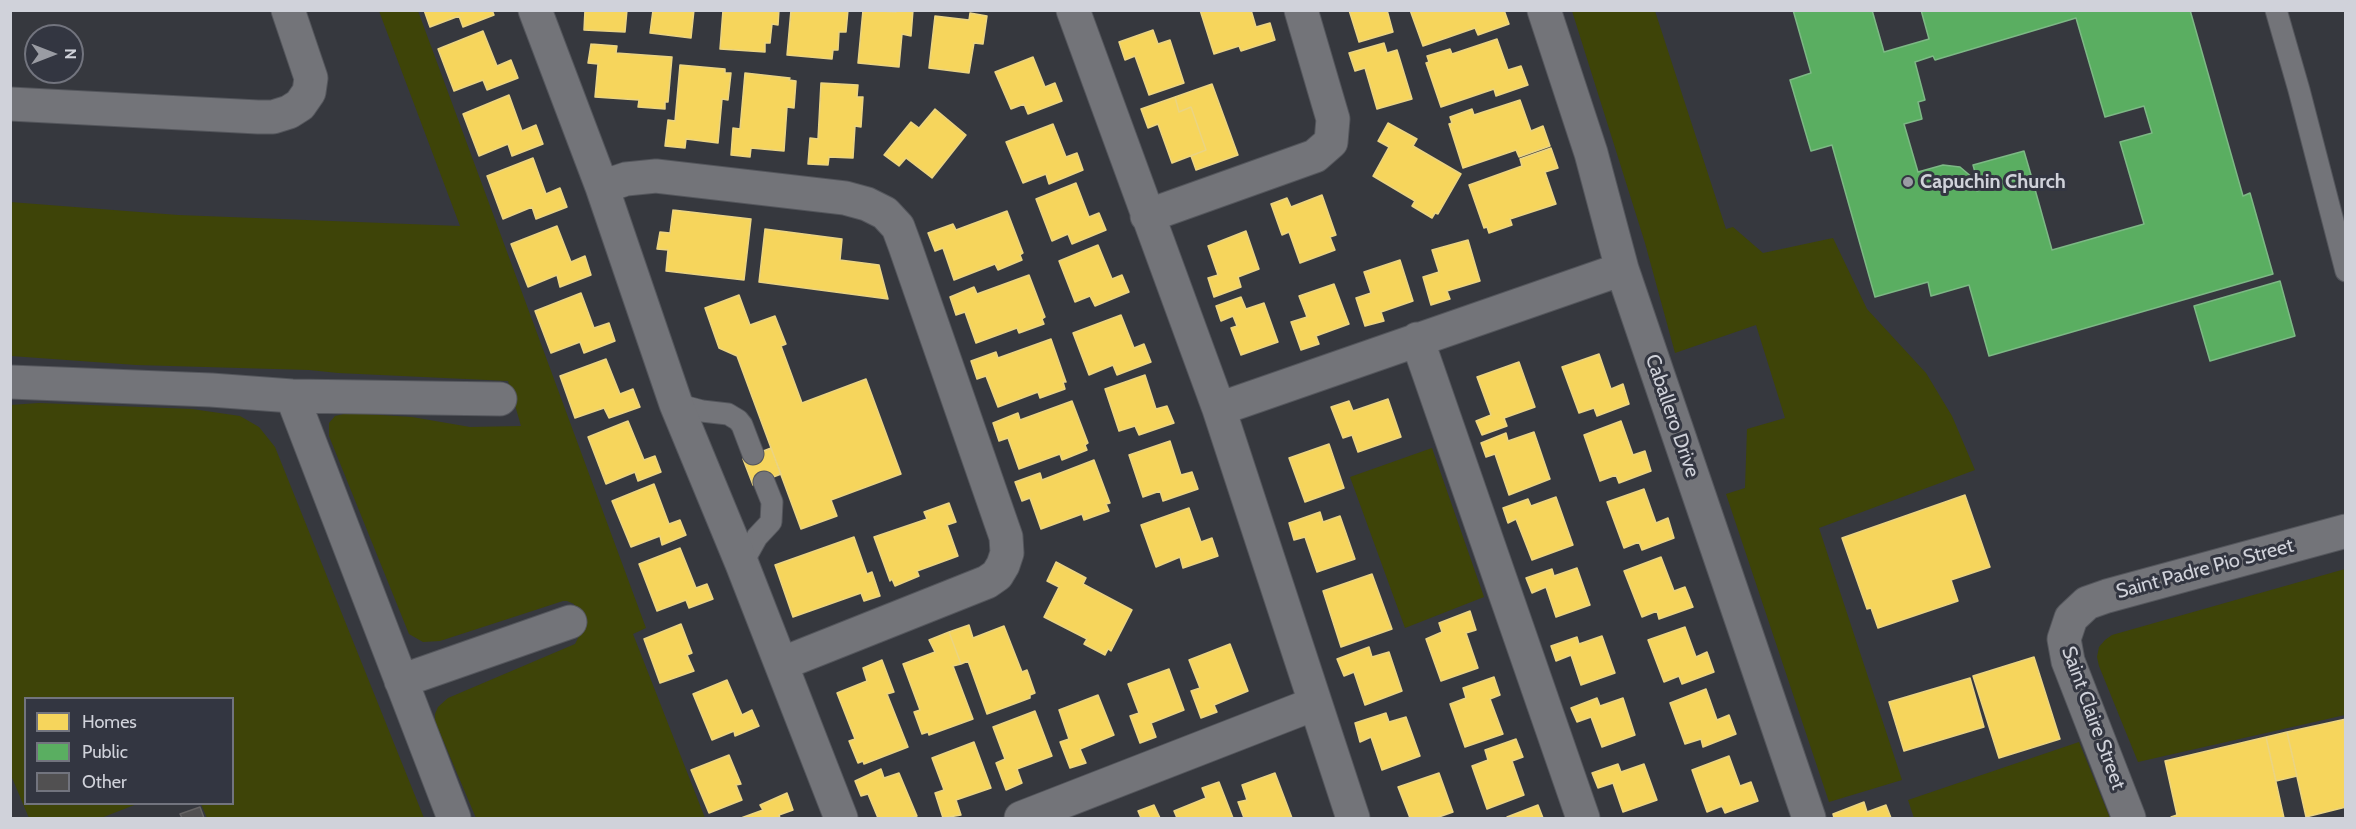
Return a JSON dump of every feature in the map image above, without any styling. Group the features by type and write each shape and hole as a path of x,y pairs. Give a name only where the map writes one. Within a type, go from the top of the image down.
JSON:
{"street":[{"path":"10,104 258,117 273,117 289,112 300,105 309,92 311,78 288,10"},
{"path":"535,10 602,187 675,404 742,564 841,819"},
{"path":"1073,10 1219,409 1353,819"},
{"path":"1147,216 1315,156 1331,142 1333,133 1331,113 1301,10"},
{"name":"Caballero Drive","path":"1544,10 1591,153 1622,269 1809,819"},
{"path":"602,187 634,177 656,176 845,198 867,204 885,213 897,227 906,246 1006,537 1007,553 1004,565 997,575 987,582 782,664"},
{"path":"1219,409 1622,269"},
{"path":"1417,339 1583,819"},
{"path":"10,382 292,396 500,399"},
{"path":"292,396 454,819"},
{"name":"Saint Padre Pio Street","path":"2071,618 2087,603 2107,596 2346,531"},
{"name":"Saint Claire Street","path":"2071,618 2064,639 2068,662 2129,819"},
{"path":"400,681 570,622"},
{"path":"1021,819 1314,704"}],"lane":[{"path":"2276,10 2346,271"},
{"path":"675,404 702,411 729,414 742,425 753,454"},
{"path":"742,564 757,537 771,522 772,502 764,482"}],"green space":[{"path":"379,11 418,11 646,628 633,634 705,818 476,818 435,721 438,707 448,698 575,644 581,632 574,604 563,601 440,641 423,642 409,634 329,436 329,423 335,416 348,413 412,417 470,427 521,426 508,381 309,370 136,365 11,356 10,202 178,215 460,226"},
{"path":"1572,11 1655,11 1726,229 1733,227 1763,253 1833,238 1867,309 1926,373 1952,416 1975,470 1819,528 1902,780 1829,802 1726,494 1745,488 1747,429 1785,418 1756,325 1675,353 1645,243"},
{"path":"39,403 192,409 240,416 259,427 275,447 424,818 207,818 201,805 234,805 234,697 24,697 24,805 134,805 101,818 29,818 10,773 10,405"},
{"path":"1432,448 1484,597 1405,628 1350,477"},
{"path":"2345,569 2345,715 2138,762 2099,666 2097,657 2099,647 2105,640 2112,635"},
{"path":"2079,742 2110,818 1914,818 1908,800"}],"building: Homes":[{"path":"424,10 492,10 494,15 463,27 459,16 430,27"},
{"path":"585,10 627,10 625,32 584,30"},
{"path":"653,10 694,10 691,38 650,33"},
{"path":"723,10 779,10 778,25 772,24 770,43 765,43 765,52 720,49"},
{"path":"791,10 848,10 846,32 839,32 838,50 833,50 832,59 787,55"},
{"path":"863,10 896,12 896,10 913,10 911,36 902,34 899,67 858,63"},
{"path":"1200,10 1251,10 1256,27 1270,23 1275,40 1241,51 1239,46 1214,54"},
{"path":"1349,10 1387,10 1393,32 1359,42"},
{"path":"1410,10 1504,10 1509,24 1478,35 1475,28 1423,46"},
{"path":"970,13 987,16 983,44 974,43 969,73 929,68 935,16 969,20"},
{"path":"1153,30 1158,44 1170,40 1184,83 1149,95 1135,56 1125,60 1119,42"},
{"path":"483,31 497,66 511,60 518,78 487,90 483,80 454,91 438,49"},
{"path":"1497,39 1508,70 1521,66 1528,85 1496,96 1494,89 1441,107 1426,63 1429,62 1427,56 1450,49 1452,54"},
{"path":"1384,43 1387,53 1397,50 1412,99 1377,109 1365,68 1355,71 1349,53"},
{"path":"591,44 617,46 616,53 672,57 668,102 665,102 665,109 638,107 639,100 595,97 598,64 588,63"},
{"path":"1033,57 1045,87 1055,83 1062,101 1028,114 1024,104 1011,109 995,72"},
{"path":"680,65 725,69 725,73 731,73 728,100 722,99 718,143 686,139 685,148 665,146 668,120 675,121"},
{"path":"745,73 790,78 789,80 796,81 794,108 787,107 784,151 751,148 750,157 731,155 733,128 740,129"},
{"path":"821,83 858,85 857,97 863,97 861,127 855,126 853,158 829,157 828,165 808,164 810,138 818,139"},
{"path":"1212,84 1238,155 1196,170 1191,156 1206,150 1191,107 1179,112 1175,97"},
{"path":"509,95 522,131 536,125 543,144 512,156 508,144 479,156 463,114"},
{"path":"1175,97 1179,112 1191,107 1206,150 1172,163 1158,124 1148,128 1141,109"},
{"path":"1520,100 1531,131 1543,126 1550,146 1519,157 1516,150 1463,168 1449,124 1452,123 1450,117 1472,109 1474,115"},
{"path":"935,109 966,135 932,178 906,158 899,166 884,155 911,122 919,128"},
{"path":"1388,123 1417,139 1413,146 1461,174 1438,214 1435,213 1432,218 1412,206 1415,201 1373,176 1389,147 1378,141"},
{"path":"1053,124 1066,157 1077,153 1083,170 1049,184 1046,174 1023,183 1006,142"},
{"path":"1551,148 1558,168 1545,172 1556,204 1510,219 1512,225 1489,233 1487,227 1484,228 1469,185 1522,166 1520,159"},
{"path":"533,158 546,194 560,188 567,207 536,219 532,207 503,219 487,176"},
{"path":"1076,183 1089,217 1099,213 1106,230 1072,244 1068,234 1052,241 1036,199"},
{"path":"1322,195 1336,235 1330,237 1335,250 1300,263 1289,232 1282,235 1271,204 1287,198 1291,207"},
{"path":"673,210 751,219 744,280 666,271 668,250 657,249 660,232 670,233"},
{"path":"1007,211 1023,253 1020,255 1022,260 998,270 995,264 954,280 943,248 935,251 928,233 953,224 956,230"},
{"path":"557,226 571,262 585,256 591,275 560,287 557,275 528,287 511,244"},
{"path":"765,229 842,239 840,260 879,265 888,299 759,282"},
{"path":"1246,231 1259,269 1238,277 1241,287 1214,297 1208,278 1218,275 1208,246"},
{"path":"1468,240 1480,281 1447,291 1450,299 1431,305 1423,277 1439,272 1432,250"},
{"path":"1098,245 1112,279 1122,275 1129,292 1095,306 1090,296 1075,302 1059,261"},
{"path":"1400,260 1413,301 1381,312 1384,321 1365,326 1356,298 1371,293 1364,272"},
{"path":"1029,275 1045,317 1042,319 1044,324 1019,333 1017,328 976,343 965,312 956,315 950,297 974,287 977,294"},
{"path":"1334,284 1349,324 1316,336 1319,344 1301,350 1291,322 1307,317 1299,296"},
{"path":"581,293 594,328 609,323 615,341 584,353 580,342 551,353 535,311"},
{"path":"739,295 750,325 775,316 786,344 781,346 802,403 866,379 901,474 831,500 837,516 801,529 737,356 719,348 705,308"},
{"path":"1241,297 1246,309 1264,303 1278,342 1241,355 1231,328 1237,326 1233,316 1221,321 1216,306"},
{"path":"1121,315 1134,348 1144,344 1151,362 1117,375 1113,365 1089,375 1073,333"},
{"path":"1051,339 1066,382 1063,382 1065,389 1040,398 1038,392 998,407 986,376 977,379 971,361 996,352 998,358"},
{"path":"1599,354 1611,389 1623,384 1629,404 1597,416 1594,408 1579,413 1562,367"},
{"path":"606,359 620,394 633,389 640,407 609,418 604,408 575,418 560,376"},
{"path":"1519,362 1535,407 1504,418 1507,426 1482,435 1476,421 1491,415 1477,377"},
{"path":"1145,375 1156,409 1167,406 1174,423 1139,435 1135,426 1119,431 1105,389"},
{"path":"1388,399 1401,437 1358,452 1352,435 1343,438 1331,407 1349,401 1353,411"},
{"path":"1072,401 1088,443 1085,445 1087,450 1062,460 1060,454 1019,469 1008,438 999,441 993,423 1018,413 1020,420"},
{"path":"628,421 644,460 655,456 661,472 638,481 635,472 606,484 588,437"},
{"path":"1621,421 1633,455 1645,451 1651,471 1619,483 1616,475 1600,481 1584,435"},
{"path":"1534,432 1550,479 1509,495 1495,454 1486,457 1481,443 1506,433 1508,441"},
{"path":"1170,441 1181,475 1192,472 1198,489 1163,501 1160,491 1143,497 1129,455"},
{"path":"1329,444 1344,488 1305,502 1289,458"},
{"path":"771,448 781,474 753,485 743,459"},
{"path":"1094,460 1110,503 1106,504 1109,511 1084,520 1082,514 1041,529 1030,498 1022,501 1015,482 1040,473 1042,480"},
{"path":"654,484 669,524 680,520 686,535 662,545 660,536 631,547 612,501"},
{"path":"1644,489 1656,523 1668,518 1674,538 1642,550 1639,542 1624,548 1607,502"},
{"path":"1965,495 1990,567 1951,580 1958,601 1878,628 1871,608 1867,609 1842,538"},
{"path":"1556,497 1573,545 1532,560 1516,519 1508,523 1503,508 1528,499 1531,506"},
{"path":"949,503 956,522 947,525 958,556 917,571 919,576 895,586 892,579 890,581 874,537 927,519 924,512"},
{"path":"1189,508 1201,542 1212,538 1218,556 1183,568 1180,557 1156,567 1141,525"},
{"path":"1320,512 1323,522 1340,516 1355,559 1317,572 1305,537 1294,540 1289,523"},
{"path":"854,537 867,574 872,572 880,596 864,601 861,593 793,617 775,565"},
{"path":"680,548 696,588 707,584 713,599 689,608 686,600 657,611 639,564"},
{"path":"1661,557 1674,591 1685,587 1693,607 1659,619 1657,611 1642,617 1624,571"},
{"path":"1056,562 1086,578 1083,584 1132,610 1111,651 1108,649 1105,655 1084,644 1087,639 1044,617 1059,587 1047,581"},
{"path":"1577,568 1590,605 1556,617 1546,587 1532,593 1526,578 1552,569 1554,576"},
{"path":"1372,574 1392,629 1341,647 1323,591"},
{"path":"1470,611 1476,630 1466,633 1478,668 1441,681 1426,639 1442,632 1439,623"},
{"path":"681,624 692,653 687,655 694,671 660,683 644,639"},
{"path":"969,625 973,638 1004,626 1022,672 1027,670 1035,693 1030,695 1030,698 987,714 968,661 961,664 949,632"},
{"path":"1685,627 1696,657 1707,652 1714,672 1682,684 1679,676 1664,682 1648,640"},
{"path":"949,632 961,664 953,666 973,719 929,735 928,732 922,734 914,712 920,710 903,664 935,652 929,640"},
{"path":"1602,636 1615,673 1581,685 1571,655 1556,661 1551,646 1577,637 1579,644"},
{"path":"1230,644 1248,691 1214,705 1217,712 1201,718 1191,691 1200,688 1189,660"},
{"path":"1369,647 1372,657 1389,652 1402,691 1365,705 1354,672 1344,676 1337,659"},
{"path":"2034,657 2060,739 1999,758 1973,676"},
{"path":"882,660 894,692 887,694 908,747 864,764 863,761 858,763 849,741 855,739 837,693 867,681 863,668"},
{"path":"1169,669 1184,710 1151,723 1156,737 1140,743 1130,716 1139,713 1128,684"},
{"path":"1494,677 1500,695 1490,699 1503,734 1465,747 1450,704 1466,698 1463,688"},
{"path":"1970,678 1984,727 1904,751 1889,702"},
{"path":"727,680 742,715 752,710 759,726 735,736 734,731 712,740 693,694"},
{"path":"1706,689 1717,720 1729,715 1736,734 1703,747 1701,739 1685,744 1670,703"},
{"path":"1098,695 1114,735 1080,749 1086,763 1070,768 1060,742 1069,739 1059,710"},
{"path":"1597,698 1600,706 1623,698 1635,735 1602,747 1591,717 1577,722 1571,708"},
{"path":"1035,711 1052,756 1017,769 1022,783 1006,790 996,763 1005,759 993,727"},
{"path":"1386,713 1389,722 1406,717 1420,756 1382,770 1371,737 1360,742 1355,723"},
{"path":"2346,719 2346,807 2306,817 2287,732"},
{"path":"2287,732 2297,776 2276,781 2266,737"},
{"path":"2266,737 2284,818 2171,817 2177,815 2165,761"},
{"path":"1516,739 1523,757 1512,761 1524,795 1487,809 1472,766 1488,760 1485,750"},
{"path":"974,742 991,788 956,800 961,815 943,818 935,793 944,790 932,758"},
{"path":"729,755 741,784 736,785 742,800 709,813 691,770"},
{"path":"1729,756 1740,786 1751,782 1758,801 1725,813 1722,806 1707,812 1692,770"},
{"path":"1618,764 1621,772 1644,764 1657,800 1623,812 1613,783 1598,788 1592,773"},
{"path":"881,769 884,778 899,773 917,816 878,818 868,794 861,796 855,781"},
{"path":"1275,773 1292,818 1244,818 1238,802 1247,800 1242,785"},
{"path":"1439,773 1453,812 1436,818 1410,818 1398,787"},
{"path":"1219,782 1233,818 1177,818 1174,811 1206,798 1202,788"},
{"path":"787,793 793,810 779,815 780,818 741,818 763,810 760,805"},
{"path":"1864,802 1867,812 1886,805 1891,818 1834,818 1833,814"},
{"path":"1154,805 1160,818 1141,818 1138,811"},
{"path":"1538,805 1543,818 1507,817"}],"building: Public":[{"name":"Capuchin Church","path":"1793,10 1872,10 1884,52 1929,39 1921,10 2190,10 2243,196 2250,193 2273,274 1989,356 1969,285 1931,296 1928,282 1875,297 1832,145 1811,151 1790,80 1811,73","holes":["2076,18 2105,117 2144,106 2152,133 2120,142 2144,224 2052,250 2031,175 1977,191 1973,178 1960,167 1943,165 1918,172 1904,124 1922,119 1918,102 1925,100 1915,62 1933,56 1935,60"]},
{"path":"2024,151 2031,175 1980,190 1973,165"},
{"path":"2280,281 2295,336 2210,361 2194,306"}],"building: Other":[{"path":"200,807 204,818 182,818 180,814"}],"place":[{"name":"Capuchin Church","path":"1908,182"}]}
